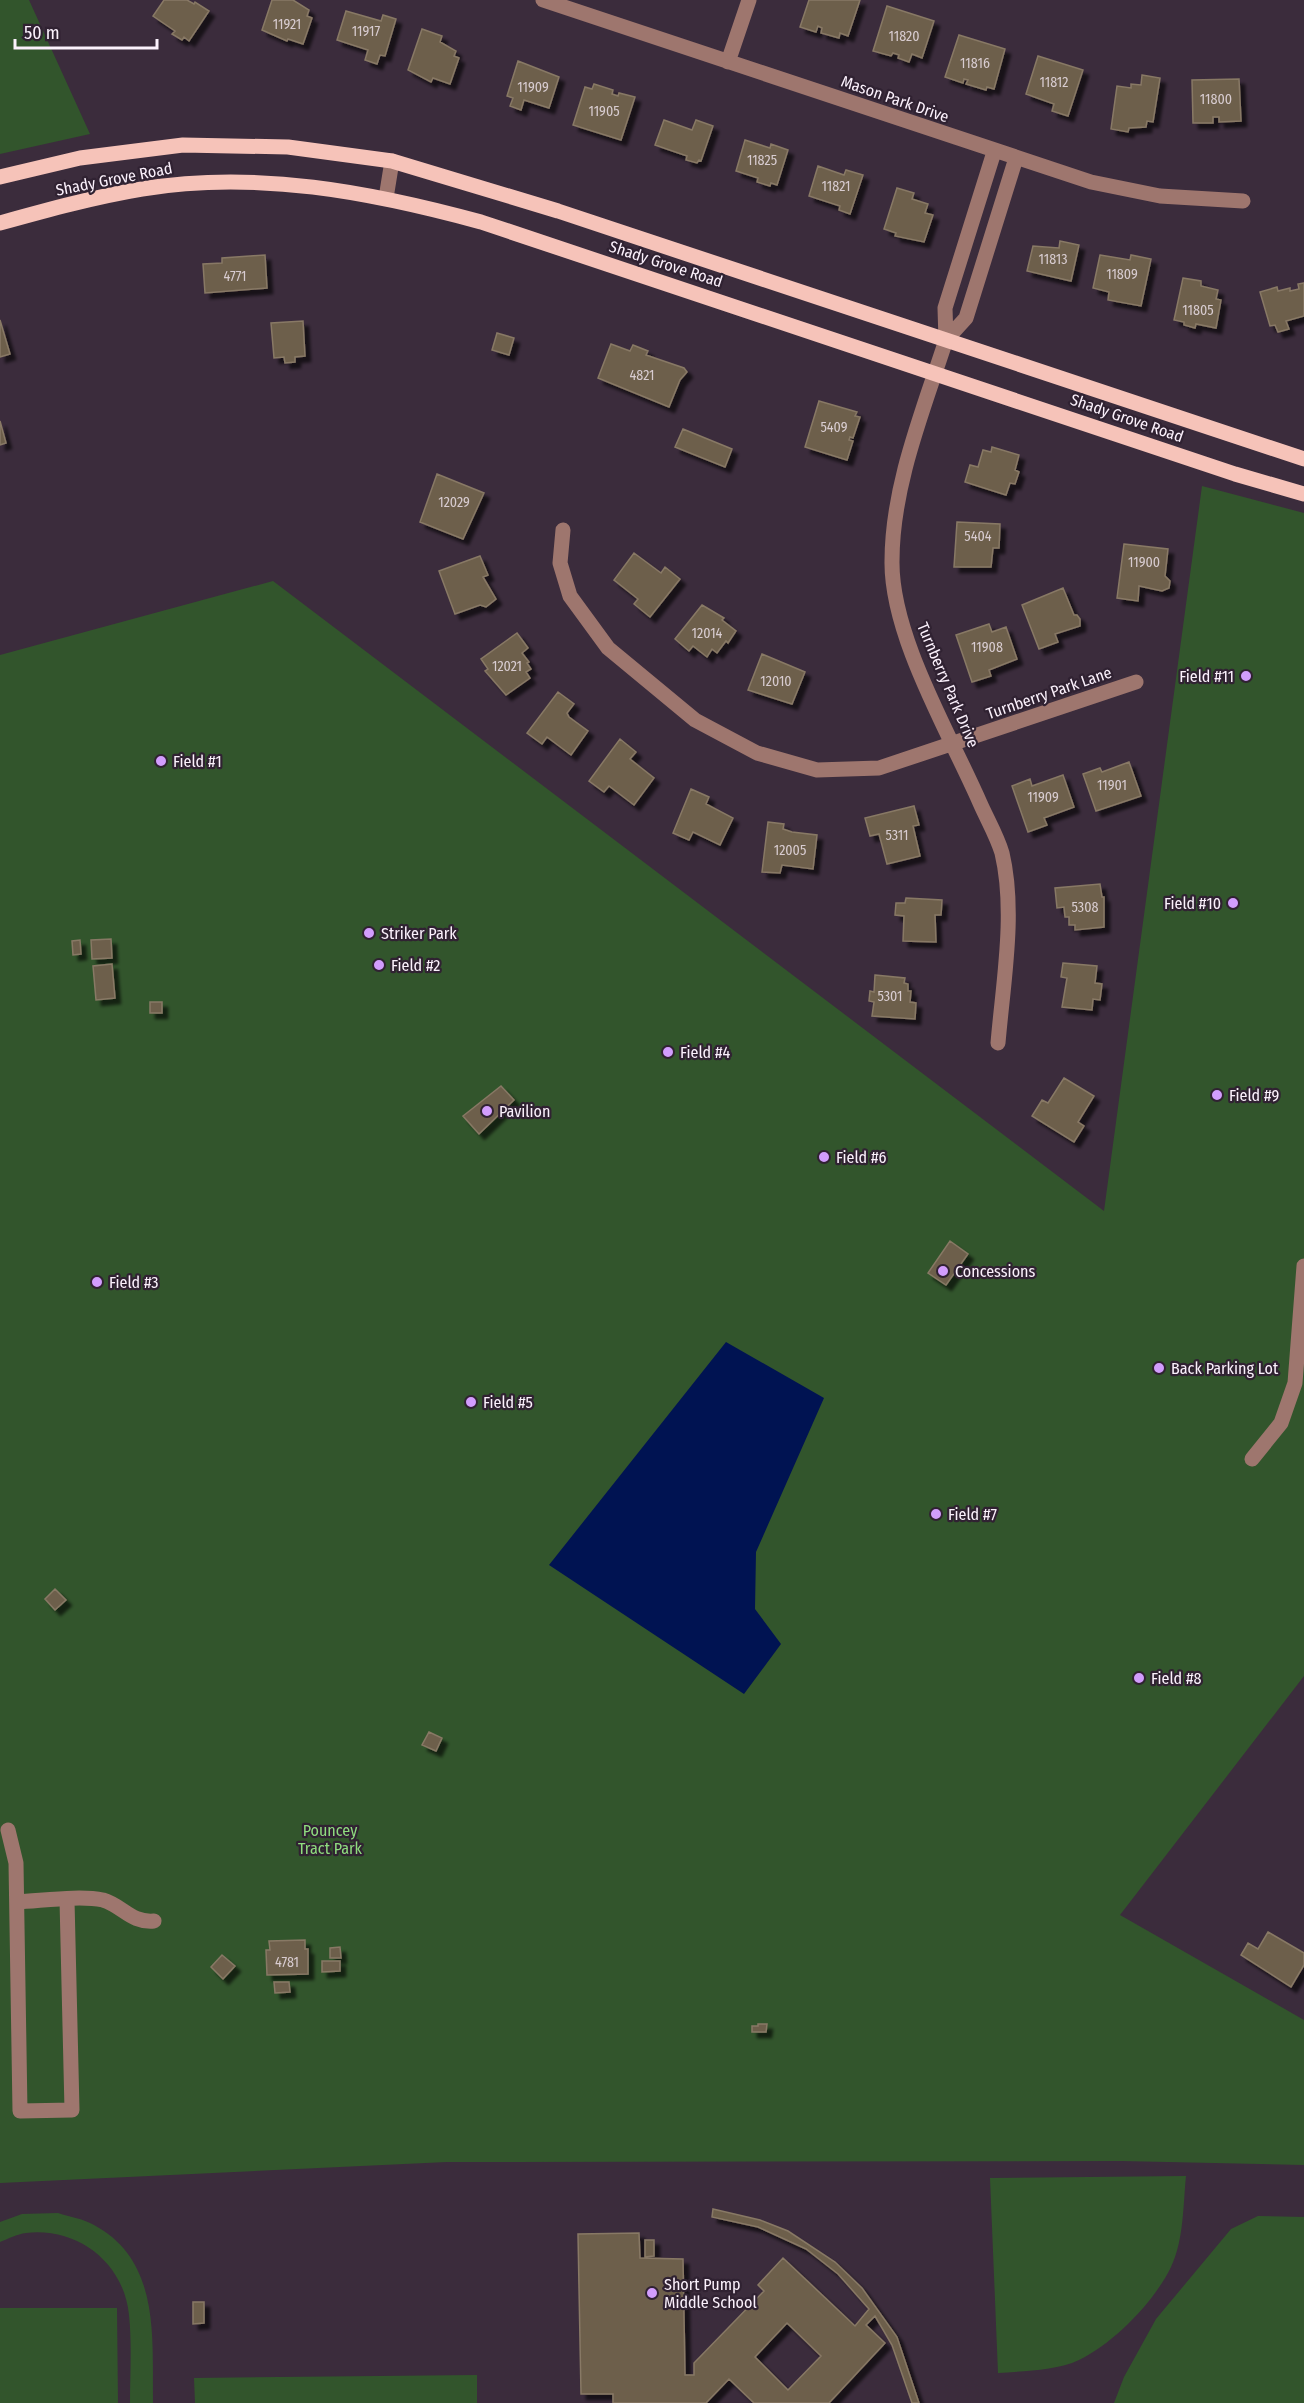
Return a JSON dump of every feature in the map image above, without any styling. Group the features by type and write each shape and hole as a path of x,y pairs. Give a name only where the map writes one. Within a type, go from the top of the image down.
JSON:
{"main road":[{"name":"Shady Grove Road","path":"0,177 91,156 183,146 288,147 392,161 558,211 1304,459"},
{"name":"Shady Grove Road","path":"0,223 143,189 207,183 318,187 386,198 481,222 1304,494"}],"street":[{"name":"Mason Park Drive","path":"543,0 994,152 1091,182 1160,196 1243,201"},
{"path":"728,62 749,0"},
{"name":"Turnberry Park Drive","path":"994,152 945,308 946,340 896,512 892,562 896,602 909,649 955,745 1002,853 1009,925 998,1043"},
{"name":"Turnberry Park Drive","path":"946,340 966,318 1016,159"},
{"path":"386,198 392,161"},
{"name":"Turnberry Park Lane","path":"563,530 560,563 570,596 608,648 695,720 757,753 817,770 879,768 955,745 1136,682"},
{"path":"1252,1459 1281,1423 1295,1383 1304,1266"},
{"path":"8,1830 15,1854 20,2111 72,2110 67,1900"},
{"path":"16,1902 106,1901 136,1920 154,1922"}],"green space":[{"path":"0,0 29,0 90,134 0,154"},
{"name":"Striker Park","path":"1202,486 1304,513 1304,1676 1120,1915 1304,2020 1304,2165 1121,2161 447,2162 0,2183 0,655 273,581 1104,1211"},
{"path":"1186,2176 1182,2222 1175,2257 1164,2280 1132,2320 1092,2353 1070,2364 1039,2370 998,2373 990,2178"},
{"path":"58,2213 94,2225 116,2240 131,2259 142,2280 152,2328 153,2403 130,2403 129,2315 118,2279 108,2265 95,2252 63,2236 26,2233 0,2242 0,2222 22,2214"},
{"path":"1258,2216 1304,2217 1304,2403 1114,2403 1124,2377 1156,2319 1231,2229"},
{"path":"0,2308 117,2308 118,2403 0,2403"},
{"path":"477,2375 477,2403 195,2403 194,2378"}],"shaded area":[{"path":"726,1342 824,1398 756,1552 755,1609 781,1644 744,1694 549,1565"}],"building":[{"path":"164,0 187,0 209,11 189,41 172,34 175,31 153,16"},
{"path":"272,0 293,0 309,10 307,16 312,18 303,44 288,39 287,41 262,30"},
{"path":"809,0 860,0 848,36 840,33 839,38 821,33 822,28 818,26 816,32 800,27"},
{"path":"887,6 934,21 922,58 912,54 909,62 898,58 899,55 893,53 891,56 873,51"},
{"path":"346,11 381,21 383,15 396,19 385,56 380,55 377,64 365,60 368,50 337,40"},
{"path":"422,29 442,36 440,42 456,51 454,56 459,58 450,84 433,78 431,82 408,70"},
{"path":"959,35 1005,49 994,89 987,87 986,90 966,84 968,80 964,79 963,83 945,77"},
{"path":"1038,56 1083,70 1068,116 1052,111 1054,104 1026,94"},
{"path":"518,61 559,77 549,108 524,100 521,110 510,106 513,98 507,96"},
{"path":"1142,75 1160,78 1153,122 1147,121 1146,127 1129,128 1128,132 1111,129 1117,86 1131,88 1131,84 1141,85"},
{"path":"1239,79 1241,121 1219,122 1219,117 1213,117 1213,123 1193,123 1192,80"},
{"path":"594,84 613,90 612,94 618,96 619,93 635,97 621,140 573,125 585,87 592,89"},
{"path":"664,120 692,130 696,120 713,126 701,161 697,163 686,160 687,156 655,145"},
{"path":"745,140 770,148 771,144 788,150 777,185 771,183 770,186 757,182 758,178 736,171"},
{"path":"818,166 844,175 846,170 863,175 850,214 839,210 840,206 809,196"},
{"path":"897,188 914,193 912,199 928,204 925,213 933,215 924,242 895,236 896,233 884,229"},
{"path":"1060,241 1079,245 1071,281 1027,271 1033,246 1059,248"},
{"path":"265,255 267,288 205,293 203,264 222,263 222,258"},
{"path":"1100,255 1130,260 1131,255 1151,259 1141,306 1108,300 1109,292 1093,288"},
{"path":"1183,278 1201,281 1201,286 1218,290 1216,299 1221,300 1216,328 1196,324 1195,328 1174,320"},
{"path":"1304,283 1304,316 1286,321 1289,329 1278,332 1275,325 1270,326 1260,292 1277,287 1278,291 1290,288 1290,291 1299,289 1298,284"},
{"path":"0,320 10,354 0,357"},
{"path":"303,321 305,356 295,357 295,362 285,363 284,357 274,358 271,323"},
{"path":"497,333 514,338 509,355 492,350"},
{"path":"611,344 630,351 633,345 648,351 646,355 684,368 687,372 680,380 669,407 598,378"},
{"path":"819,401 857,412 855,416 860,417 853,438 850,437 849,440 853,441 847,460 805,447"},
{"path":"0,421 6,443 0,445"},
{"path":"683,429 732,449 725,467 675,447"},
{"path":"992,447 1019,455 1015,470 1019,472 1015,484 1010,483 1006,495 965,482 970,465 978,467 983,450 991,452"},
{"path":"437,474 484,493 463,539 420,522"},
{"path":"957,522 1000,524 999,548 993,548 991,567 954,567"},
{"path":"1124,544 1168,549 1165,576 1170,581 1169,588 1162,591 1139,586 1138,601 1117,598"},
{"path":"634,553 661,573 665,567 680,579 650,617 634,604 638,599 614,580"},
{"path":"480,556 488,575 483,577 496,599 486,607 480,605 455,614 439,571"},
{"path":"1063,588 1074,615 1080,619 1080,626 1055,634 1058,642 1039,649 1022,605"},
{"path":"702,605 724,618 722,620 736,631 717,653 712,649 707,657 693,646 689,651 675,639"},
{"path":"989,624 992,632 1006,627 1017,659 989,670 991,676 972,682 956,635"},
{"path":"517,633 528,648 522,653 529,662 527,663 531,669 526,672 530,678 506,695 485,671 488,669 481,659"},
{"path":"762,654 805,672 792,704 748,690"},
{"path":"558,692 574,704 567,713 569,717 588,731 571,755 547,737 542,744 527,733"},
{"path":"620,739 636,752 630,759 654,778 634,805 609,786 604,792 589,781"},
{"path":"1129,762 1141,796 1096,811 1083,774 1100,768 1102,772"},
{"path":"1063,775 1074,807 1044,818 1047,825 1028,832 1012,786 1030,779 1032,786"},
{"path":"691,789 709,797 706,804 733,818 720,845 693,832 689,840 673,833"},
{"path":"914,806 919,825 913,826 920,856 887,864 879,834 870,836 865,818"},
{"path":"768,822 784,824 783,829 792,832 817,835 813,869 782,865 780,873 762,872"},
{"path":"1100,884 1102,897 1104,897 1104,927 1075,930 1075,925 1069,925 1069,917 1065,917 1064,907 1057,908 1055,888"},
{"path":"906,898 942,900 941,915 935,915 936,942 903,941 904,916 895,915 896,903 905,903"},
{"path":"111,939 112,958 92,959 91,940"},
{"path":"80,940 81,954 73,955 72,941"},
{"path":"1063,963 1097,966 1095,983 1102,984 1100,1000 1093,999 1092,1010 1062,1007 1067,978 1061,977"},
{"path":"112,964 115,998 96,1000 93,966"},
{"path":"875,975 905,978 904,983 908,984 908,991 911,991 910,1002 916,1003 915,1019 872,1016 874,1002 869,1001 870,991 874,992"},
{"path":"150,1002 162,1002 162,1013 150,1013"},
{"path":"1064,1078 1094,1096 1078,1122 1084,1126 1074,1142 1032,1116 1042,1100 1048,1103"},
{"name":"Pavilion","path":"501,1086 514,1100 479,1134 463,1116"},
{"path":"950,1241 968,1254 946,1285 928,1273"},
{"path":"55,1589 66,1600 55,1610 45,1599"},
{"path":"429,1732 442,1738 436,1751 422,1745"},
{"path":"1268,1932 1304,1953 1304,1965 1291,1987 1241,1955 1248,1943 1258,1949"},
{"path":"305,1940 305,1949 308,1949 308,1974 267,1975 266,1950 270,1950 269,1941"},
{"path":"340,1947 341,1958 330,1958 330,1948"},
{"path":"222,1955 235,1966 223,1979 211,1967"},
{"path":"322,1961 340,1961 340,1971 322,1972"},
{"path":"274,1982 289,1982 290,1992 275,1993"},
{"path":"758,2024 767,2024 766,2032 752,2032 752,2026 758,2026"},
{"path":"713,2209 760,2220 788,2231 835,2262 862,2288 897,2337 919,2403 912,2403 892,2345 875,2316 866,2325 885,2343 829,2403 754,2403 729,2379 706,2403 613,2403 613,2394 581,2394 578,2234 639,2233 640,2258 683,2259 685,2375 694,2375 694,2363 764,2291 758,2285 783,2258 855,2326 869,2309 838,2274 806,2249 758,2227 712,2217","holes":["787,2323 821,2356 788,2390 755,2357"]},
{"path":"645,2240 654,2240 654,2256 645,2257"},
{"path":"193,2302 204,2302 204,2323 193,2324"}],"place":[{"name":"Field #11","path":"1246,676"},
{"name":"Field #1","path":"161,761"},
{"name":"Field #10","path":"1233,903"},
{"name":"Striker Park","path":"369,933"},
{"name":"Field #2","path":"379,965"},
{"name":"Field #4","path":"668,1052"},
{"name":"Field #9","path":"1217,1095"},
{"name":"Pavilion","path":"487,1111"},
{"name":"Field #6","path":"824,1157"},
{"name":"Concessions","path":"943,1271"},
{"name":"Field #3","path":"97,1282"},
{"name":"Back Parking Lot","path":"1159,1368"},
{"name":"Field #5","path":"471,1402"},
{"name":"Field #7","path":"936,1514"},
{"name":"Field #8","path":"1139,1678"},
{"name":"Short Pump Middle School","path":"652,2293"}],"park label":[{"name":"Pouncey Tract Park","path":"330,1839"}]}
